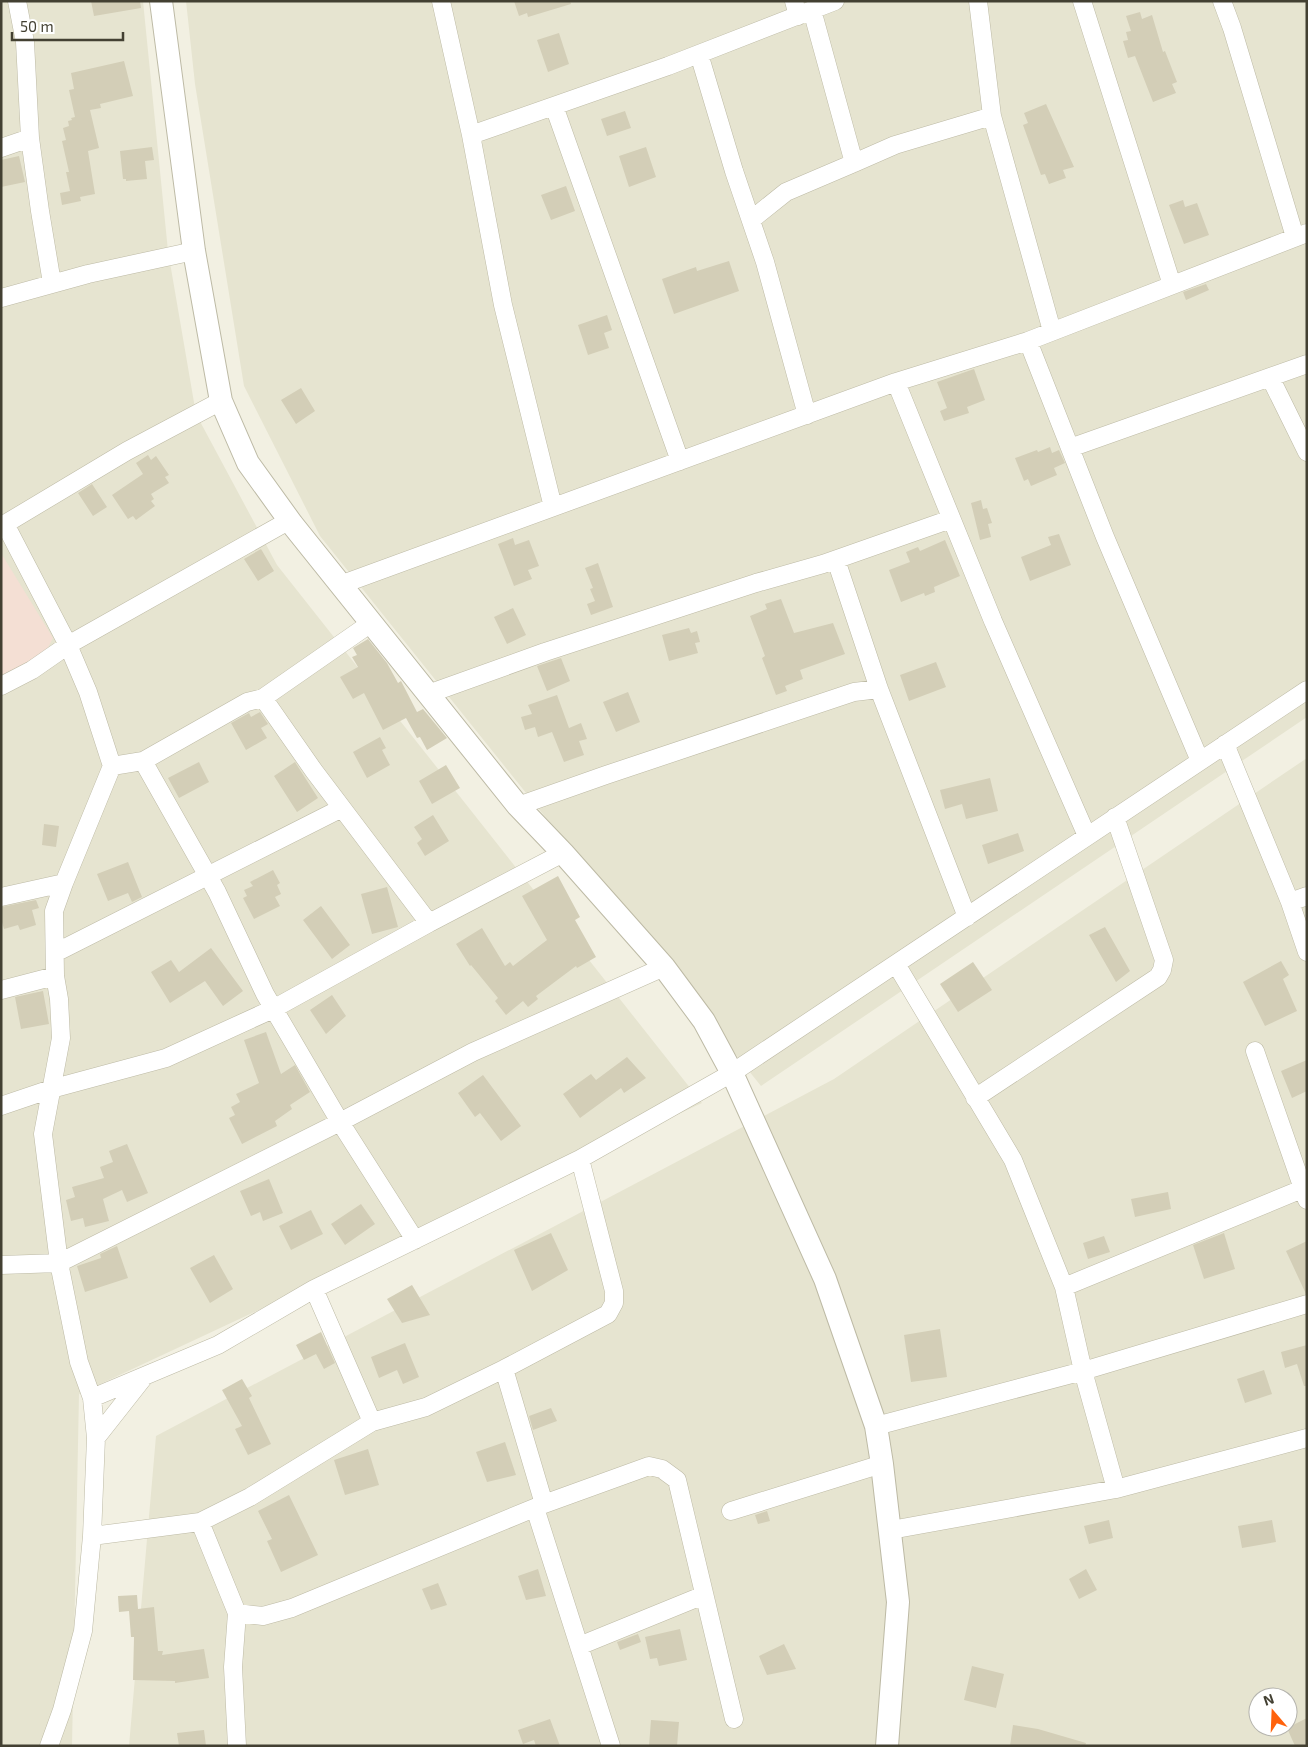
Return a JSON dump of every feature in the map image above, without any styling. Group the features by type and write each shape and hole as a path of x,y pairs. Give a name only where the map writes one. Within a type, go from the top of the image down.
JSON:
{"street":[{"path":"17,1 25,42 30,138 52,283"},
{"path":"161,1 194,251 221,401 248,463 340,585 518,806 563,853 664,966 704,1021 732,1073 825,1279 876,1426 891,1530 898,1602 887,1746"},
{"path":"441,1 471,135 503,305 553,507"},
{"path":"471,135 699,54 801,9 835,1"},
{"path":"978,1 992,116 1052,331"},
{"path":"1082,1 1172,285"},
{"path":"340,585 896,382 1028,341 1301,235 1222,1"},
{"path":"801,9 854,163"},
{"path":"699,54 765,262 807,415"},
{"path":"554,106 680,461"},
{"path":"751,220 786,192 895,145 992,116"},
{"path":"1,148 30,138"},
{"path":"1,298 52,283 194,251"},
{"path":"1028,341 1105,537 1200,761"},
{"path":"1070,448 1307,364"},
{"path":"1270,377 1307,452"},
{"path":"896,382 993,621 1087,836"},
{"path":"49,1746 62,1710 83,1631 92,1536 96,1438 92,1398 80,1362 59,1263 43,1134 61,1038 59,999 55,976 54,911 112,766 88,692 68,645 3,521 127,451 221,401"},
{"path":"428,694 564,646 747,586 836,560 951,519"},
{"path":"1,686 32,670 68,645 290,520"},
{"path":"836,560 879,689 967,917"},
{"path":"112,766 143,761 247,702 263,698 371,623"},
{"path":"518,806 854,692 879,689"},
{"path":"92,1398 218,1344 314,1289 580,1159 732,1073 1307,690"},
{"path":"263,698 314,771 429,923"},
{"path":"1225,744 1290,902 1307,952"},
{"path":"143,761 216,892 273,1009 340,1122 415,1240"},
{"path":"55,953 206,875 342,808"},
{"path":"975,1098 1158,976 1162,970 1164,960 1115,817"},
{"path":"1,1106 51,1089 166,1058 273,1009 429,923 563,853"},
{"path":"1,897 64,883"},
{"path":"1290,902 1307,896"},
{"path":"896,964 1013,1160 1064,1287 1083,1371 1116,1489"},
{"path":"1,1266 59,1263 340,1122 473,1052 664,966"},
{"path":"1,990 55,976"},
{"path":"1064,1287 1305,1192 1255,1051"},
{"path":"92,1536 200,1522 250,1497 372,1422 426,1407 504,1369 608,1314 614,1303 614,1291 580,1159"},
{"path":"314,1289 372,1422"},
{"path":"876,1426 1083,1371 1307,1304"},
{"path":"504,1369 539,1506 579,1646 611,1746"},
{"path":"96,1438 146,1376"},
{"path":"891,1530 1116,1489 1307,1438"},
{"path":"731,1511 882,1464"},
{"path":"237,1613 263,1616 292,1608 539,1506 649,1466 662,1468 676,1480 734,1719"},
{"path":"200,1522 237,1613 233,1668 237,1746"},
{"path":"579,1646 704,1595"}],"shaded area":[{"path":"1,1 143,1 168,251 196,414 277,565 702,1103 79,1394 72,1746 1,1746"},
{"path":"186,1 1307,1 1307,717 761,1086 320,536 244,386 195,84"},
{"path":"1,553 53,638 41,661 1,680"},
{"path":"1307,758 1307,1746 129,1746 156,1436 834,1079"}],"building":[{"path":"91,1 140,1 141,8 94,16"},
{"path":"514,1 570,1 571,4 528,17 527,13 519,16"},
{"path":"1140,12 1142,19 1152,15 1163,52 1165,51 1177,82 1172,84 1176,93 1153,102 1135,56 1128,58 1123,41 1128,40 1126,32 1131,31 1126,16"},
{"path":"559,33 569,64 548,72 537,40"},
{"path":"124,61 133,96 100,104 101,108 90,110 99,148 88,151 95,194 80,197 81,201 62,205 60,193 70,191 66,172 69,172 62,141 66,140 63,128 69,126 68,121 75,117 69,90 74,89 71,73"},
{"path":"1046,104 1074,167 1063,170 1066,178 1049,184 1045,174 1041,175 1023,125 1028,123 1024,113"},
{"path":"625,111 631,128 607,136 601,119"},
{"path":"152,147 154,160 145,161 147,179 126,181 126,179 123,179 120,151"},
{"path":"646,147 656,177 629,187 619,156"},
{"path":"19,156 25,182 1,187 1,160"},
{"path":"566,186 575,211 551,220 541,195"},
{"path":"1183,200 1185,207 1197,203 1209,235 1184,244 1169,205"},
{"path":"729,261 739,291 674,314 662,279 696,267 697,271"},
{"path":"1206,284 1209,290 1186,300 1183,292"},
{"path":"607,315 612,330 604,333 609,348 588,355 578,325"},
{"path":"974,369 985,400 967,407 969,413 944,421 940,411 947,408 937,382"},
{"path":"301,388 315,411 296,424 281,400"},
{"path":"1050,447 1052,453 1059,450 1065,463 1054,468 1057,475 1031,486 1028,479 1024,481 1015,458"},
{"path":"148,455 151,460 156,456 169,475 165,477 169,483 151,494 154,499 151,501 155,506 136,520 133,516 128,519 112,495 143,474 136,463"},
{"path":"92,484 107,507 93,516 78,493"},
{"path":"981,500 983,509 987,508 992,523 988,524 991,537 980,540 971,503"},
{"path":"1059,534 1071,565 1030,581 1021,557 1051,545 1048,537"},
{"path":"513,538 515,545 529,540 539,566 528,570 532,579 514,586 498,544"},
{"path":"945,540 960,576 934,587 935,592 925,596 924,593 901,602 889,570 910,562 906,552 918,547 920,551"},
{"path":"261,549 274,571 258,581 244,559"},
{"path":"598,563 613,607 591,615 587,604 595,601 590,589 593,588 585,568"},
{"path":"781,599 794,633 833,623 845,654 800,670 803,679 785,686 787,691 776,695 762,658 765,656 750,616 767,609 765,604"},
{"path":"513,608 526,635 507,644 494,617"},
{"path":"689,628 691,633 697,631 700,642 695,643 698,653 669,661 662,635"},
{"path":"368,639 387,663 398,683 401,681 417,712 423,709 447,738 427,750 420,737 417,738 406,718 383,730 364,693 353,699 340,677 358,667 352,657 357,655 353,648"},
{"path":"561,658 570,681 547,691 537,666"},
{"path":"936,662 946,687 909,701 900,675"},
{"path":"628,692 640,722 616,732 603,702"},
{"path":"557,695 569,728 581,723 587,739 579,741 584,755 564,762 552,732 538,737 535,727 525,730 521,717 532,714 528,705"},
{"path":"260,712 268,724 261,728 267,738 246,750 231,723 249,713 251,717"},
{"path":"380,737 386,748 382,750 390,765 367,778 353,752"},
{"path":"199,762 209,782 179,798 168,778"},
{"path":"295,762 318,798 297,812 274,776"},
{"path":"446,765 460,788 432,804 419,781"},
{"path":"990,778 998,811 966,819 962,804 945,809 940,790"},
{"path":"433,815 449,841 425,856 417,843 422,839 414,827"},
{"path":"44,824 59,826 56,847 42,845"},
{"path":"1018,833 1024,851 988,864 982,845"},
{"path":"128,862 142,897 132,902 128,893 108,901 97,874"},
{"path":"273,870 280,883 277,885 281,894 275,897 280,906 254,919 243,898 247,896 244,890 253,886 250,882"},
{"path":"558,876 580,917 575,920 596,957 577,968 576,966 536,996 538,999 528,1007 523,1001 506,1015 495,1001 498,998 470,966 456,944 482,928 505,966 510,962 513,966 547,940 522,896"},
{"path":"387,887 398,927 372,934 361,894"},
{"path":"36,900 39,908 32,910 36,925 20,930 18,925 4,929 1,919 1,907"},
{"path":"321,906 350,945 332,959 303,920"},
{"path":"1105,927 1130,971 1116,982 1089,935"},
{"path":"211,948 243,991 223,1006 205,981 170,1003 151,972 171,960 179,972"},
{"path":"1281,961 1289,975 1283,979 1297,1011 1265,1026 1243,982"},
{"path":"973,962 992,990 958,1012 940,984"},
{"path":"43,991 49,1024 21,1029 15,997"},
{"path":"332,995 346,1016 326,1034 310,1010"},
{"path":"266,1032 281,1074 295,1065 310,1092 290,1105 292,1109 275,1121 277,1126 242,1144 229,1118 235,1115 231,1107 240,1102 236,1094 259,1083 244,1040"},
{"path":"627,1057 646,1078 624,1093 621,1088 580,1118 563,1094 591,1074 596,1080"},
{"path":"1307,1060 1307,1091 1292,1098 1281,1071"},
{"path":"483,1075 521,1126 501,1141 480,1113 475,1117 458,1093"},
{"path":"127,1144 148,1193 127,1202 122,1190 103,1199 109,1221 85,1227 83,1218 71,1221 66,1200 75,1197 72,1187 104,1178 100,1167 113,1162 109,1151"},
{"path":"269,1179 283,1213 263,1221 260,1212 251,1216 240,1191"},
{"path":"1168,1192 1171,1209 1135,1217 1131,1199"},
{"path":"361,1204 375,1224 345,1245 331,1224"},
{"path":"311,1210 323,1234 291,1250 279,1226"},
{"path":"551,1233 568,1270 532,1291 514,1250"},
{"path":"1224,1233 1235,1269 1204,1279 1193,1245"},
{"path":"1104,1236 1110,1252 1088,1259 1083,1243"},
{"path":"1307,1241 1307,1294 1306,1294 1286,1251"},
{"path":"117,1246 128,1278 85,1292 77,1266 101,1258 100,1254"},
{"path":"214,1255 233,1289 210,1303 190,1268"},
{"path":"412,1285 430,1315 402,1323 387,1299"},
{"path":"940,1329 947,1377 911,1382 904,1335"},
{"path":"321,1332 335,1363 324,1369 316,1354 304,1360 296,1345"},
{"path":"405,1343 419,1377 403,1384 397,1370 379,1378 371,1357"},
{"path":"1307,1345 1307,1386 1304,1386 1297,1364 1285,1368 1281,1352"},
{"path":"1264,1370 1272,1394 1245,1403 1237,1379"},
{"path":"242,1379 252,1396 249,1398 271,1444 248,1455 235,1429 242,1426 222,1390"},
{"path":"551,1408 557,1421 533,1430 529,1416"},
{"path":"505,1442 516,1475 487,1482 476,1452"},
{"path":"368,1449 379,1485 345,1495 334,1460"},
{"path":"289,1495 318,1555 281,1572 267,1541 272,1539 258,1511"},
{"path":"767,1511 770,1521 758,1524 755,1515"},
{"path":"1109,1520 1113,1538 1089,1544 1084,1526"},
{"path":"1272,1520 1276,1542 1242,1548 1238,1526"},
{"path":"538,1569 546,1596 526,1600 518,1576"},
{"path":"1086,1569 1097,1590 1079,1599 1069,1579"},
{"path":"438,1583 447,1605 431,1610 422,1589"},
{"path":"137,1595 138,1609 154,1607 158,1651 163,1651 162,1655 204,1649 209,1678 175,1683 175,1681 133,1680 134,1637 131,1637 129,1611 119,1612 118,1596"},
{"path":"680,1629 687,1660 659,1666 657,1658 650,1659 645,1637"},
{"path":"638,1634 641,1642 620,1650 617,1642"},
{"path":"784,1644 796,1669 767,1675 759,1656"},
{"path":"972,1666 1004,1674 996,1708 964,1700"},
{"path":"1307,1718 1307,1746 1295,1746 1291,1737 1298,1737 1298,1722"},
{"path":"550,1719 560,1746 536,1746 534,1740 523,1744 518,1730"},
{"path":"651,1720 679,1722 677,1746 649,1746"},
{"path":"1013,1725 1038,1729 1086,1743 1085,1746 1010,1746"},
{"path":"204,1730 206,1746 179,1746 177,1733"}]}
